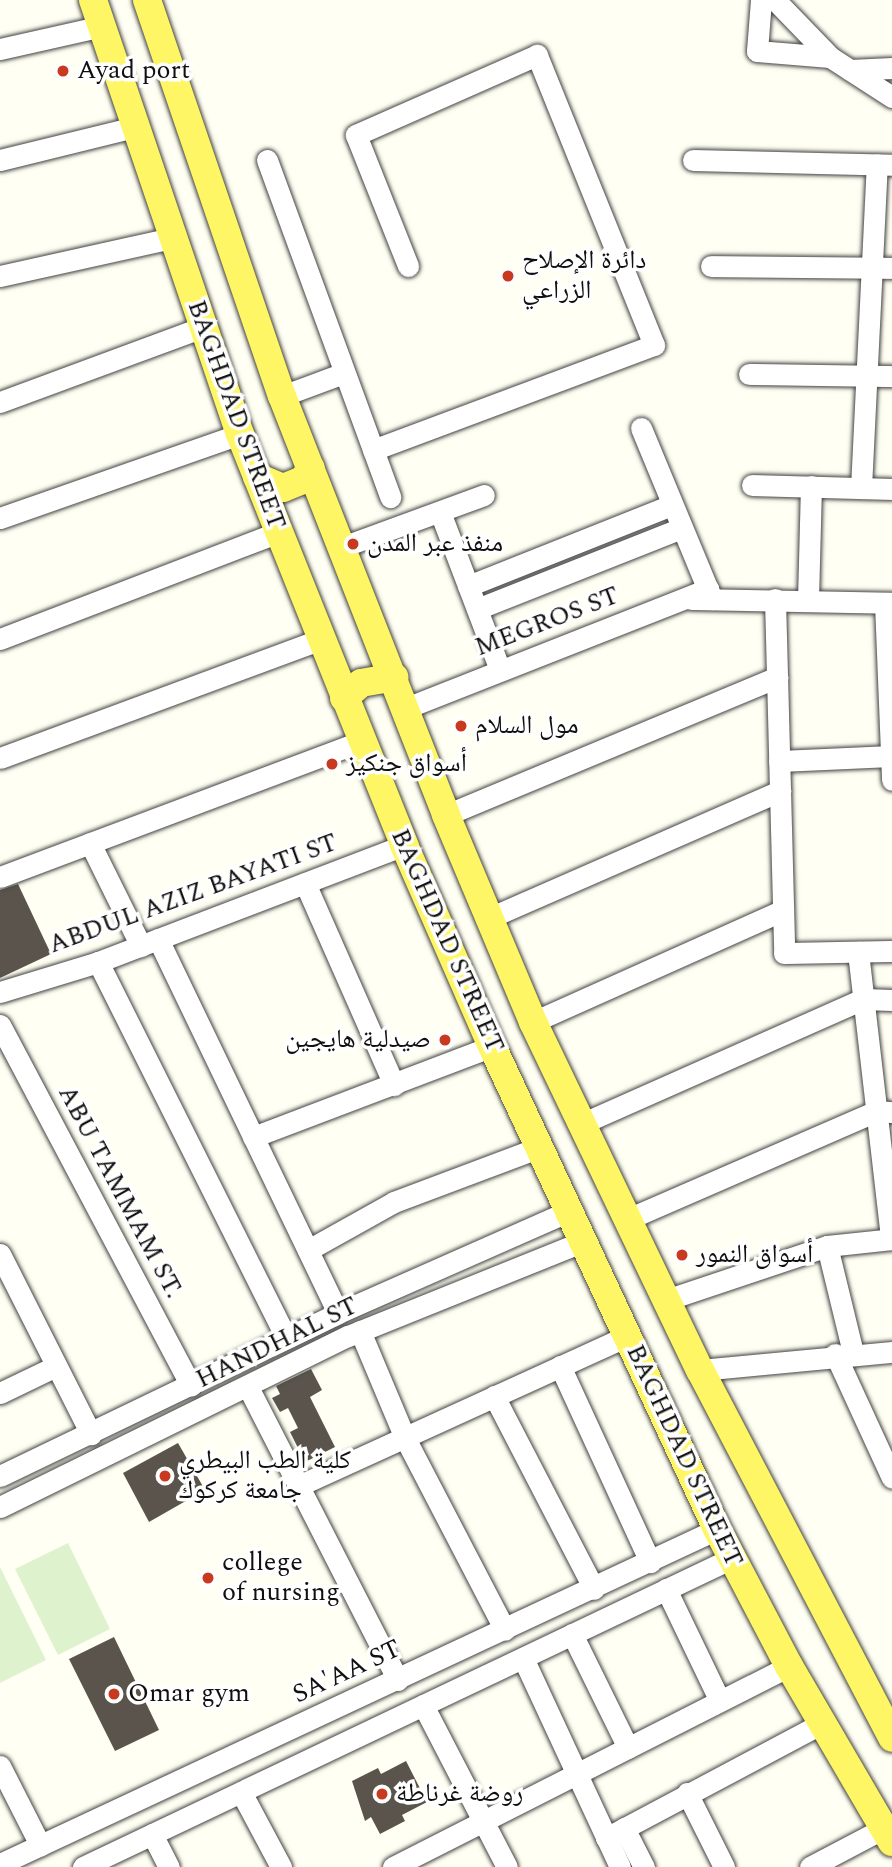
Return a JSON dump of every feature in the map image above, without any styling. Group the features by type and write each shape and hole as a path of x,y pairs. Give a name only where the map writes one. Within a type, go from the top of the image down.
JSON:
{"main road":[{"name":"BAGHDAD STREET","path":"147,0 282,396 446,815 533,1021 699,1370 892,1738"},
{"name":"BAGHDAD STREET","path":"97,13 240,434 404,845 492,1046 717,1529 789,1666 888,1835"},
{"path":"257,477 283,488 303,480 311,468"},
{"path":"344,698 361,683 394,677"}],"street":[{"path":"761,0 757,51 830,57"},
{"path":"775,0 830,57 892,97"},
{"path":"799,0 799,24"},
{"path":"0,49 97,13"},
{"path":"373,450 654,345 537,55 356,135 408,266"},
{"path":"850,70 892,68"},
{"path":"0,160 134,127"},
{"path":"267,160 390,497"},
{"path":"693,160 885,164 882,268 867,375 861,488"},
{"path":"0,276 172,239"},
{"path":"711,266 882,268"},
{"path":"0,402 203,327"},
{"path":"282,396 344,373"},
{"path":"748,374 892,376"},
{"path":"640,428 710,594 889,603 892,780"},
{"path":"0,518 240,434"},
{"path":"752,485 892,489"},
{"path":"808,600 811,486"},
{"path":"342,547 484,495"},
{"path":"468,586 672,505"},
{"path":"440,512 500,670"},
{"path":"477,609 682,528"},
{"path":"0,639 279,532"},
{"name":"MEGROS ST","path":"406,708 685,599 710,594"},
{"path":"775,599 783,953 892,951"},
{"path":"0,758 321,639"},
{"path":"446,815 777,677"},
{"path":"0,877 361,741"},
{"path":"779,761 892,755"},
{"path":"489,918 780,791"},
{"path":"90,843 149,943 253,1137 338,1313"},
{"name":"ABDUL AZIZ BAYATI ST","path":"0,992 98,962 404,845"},
{"path":"305,883 394,1085"},
{"path":"533,1021 783,910"},
{"path":"666,1300 827,1246 892,1239 884,1112 863,999 858,952"},
{"path":"98,962 286,1338"},
{"path":"581,1124 863,999 892,1000"},
{"name":"ABU TAMMAM ST.","path":"0,1025 191,1385"},
{"path":"253,1137 492,1046"},
{"path":"628,1219 884,1112"},
{"path":"308,1250 394,1202 540,1147"},
{"name":"HANDHAL ST","path":"0,1476 338,1313 538,1227 569,1211"},
{"path":"538,1227 550,1232 555,1242 547,1255"},
{"name":"HANDHAL ST","path":"0,1507 160,1432 360,1331 584,1241"},
{"path":"827,1246 844,1354 889,1467"},
{"path":"1,1258 91,1434"},
{"path":"360,1331 405,1438 505,1630"},
{"path":"299,1486 627,1336"},
{"path":"699,1370 844,1354 892,1352"},
{"path":"0,1393 56,1366"},
{"path":"560,1366 650,1562"},
{"path":"248,1387 398,1680"},
{"path":"494,1396 594,1589"},
{"path":"149,1405 160,1432"},
{"name":"SA'AA ST","path":"0,1864 594,1589 717,1529"},
{"path":"678,1548 691,1577"},
{"path":"83,1867 732,1558"},
{"path":"666,1590 720,1701"},
{"path":"572,1634 628,1748"},
{"path":"523,1658 575,1773 615,1833 644,1867"},
{"path":"395,1867 789,1666"},
{"path":"423,1705 507,1867"},
{"path":"310,1720 325,1752"},
{"path":"615,1833 822,1723"},
{"path":"0,1766 40,1845"},
{"path":"241,1792 281,1867"},
{"path":"687,1793 724,1867"},
{"path":"615,1833 620,1867"},
{"path":"152,1834 169,1867"},
{"path":"810,1867 888,1835"}],"green space":[{"path":"68,1543 110,1629 58,1655 15,1569"},
{"path":"0,1567 46,1660 0,1683"}],"building":[{"path":"18,884 51,954 0,978 0,890"},
{"path":"311,1369 322,1390 310,1397 335,1447 305,1462 290,1432 298,1428 288,1408 280,1412 272,1398 280,1394 276,1386"},
{"path":"178,1443 205,1490 149,1522 123,1473"},
{"name":"Omar gym","path":"114,1637 159,1730 115,1751 69,1659"},
{"path":"406,1761 427,1802 402,1815 405,1821 380,1834 371,1817 365,1821 352,1781 378,1768 381,1774"}],"place":[{"name":"Ayad port","path":"63,71"},
{"name":"دائرة الإصلاح الزراعي","path":"508,276"},
{"name":"منفذ عبر المدن","path":"353,544"},
{"name":"مول السلام","path":"461,726"},
{"name":"أسواق جنكيز","path":"332,764"},
{"name":"صيدلية هايجين","path":"445,1040"},
{"name":"أسواق النمور","path":"682,1255"},
{"name":"كلية الطب البيطري جامعة كركوك","path":"165,1476"},
{"name":"college of nursing","path":"208,1578"},
{"name":"Omar gym","path":"114,1694"},
{"name":"روضة غرناطة","path":"382,1794"}]}
